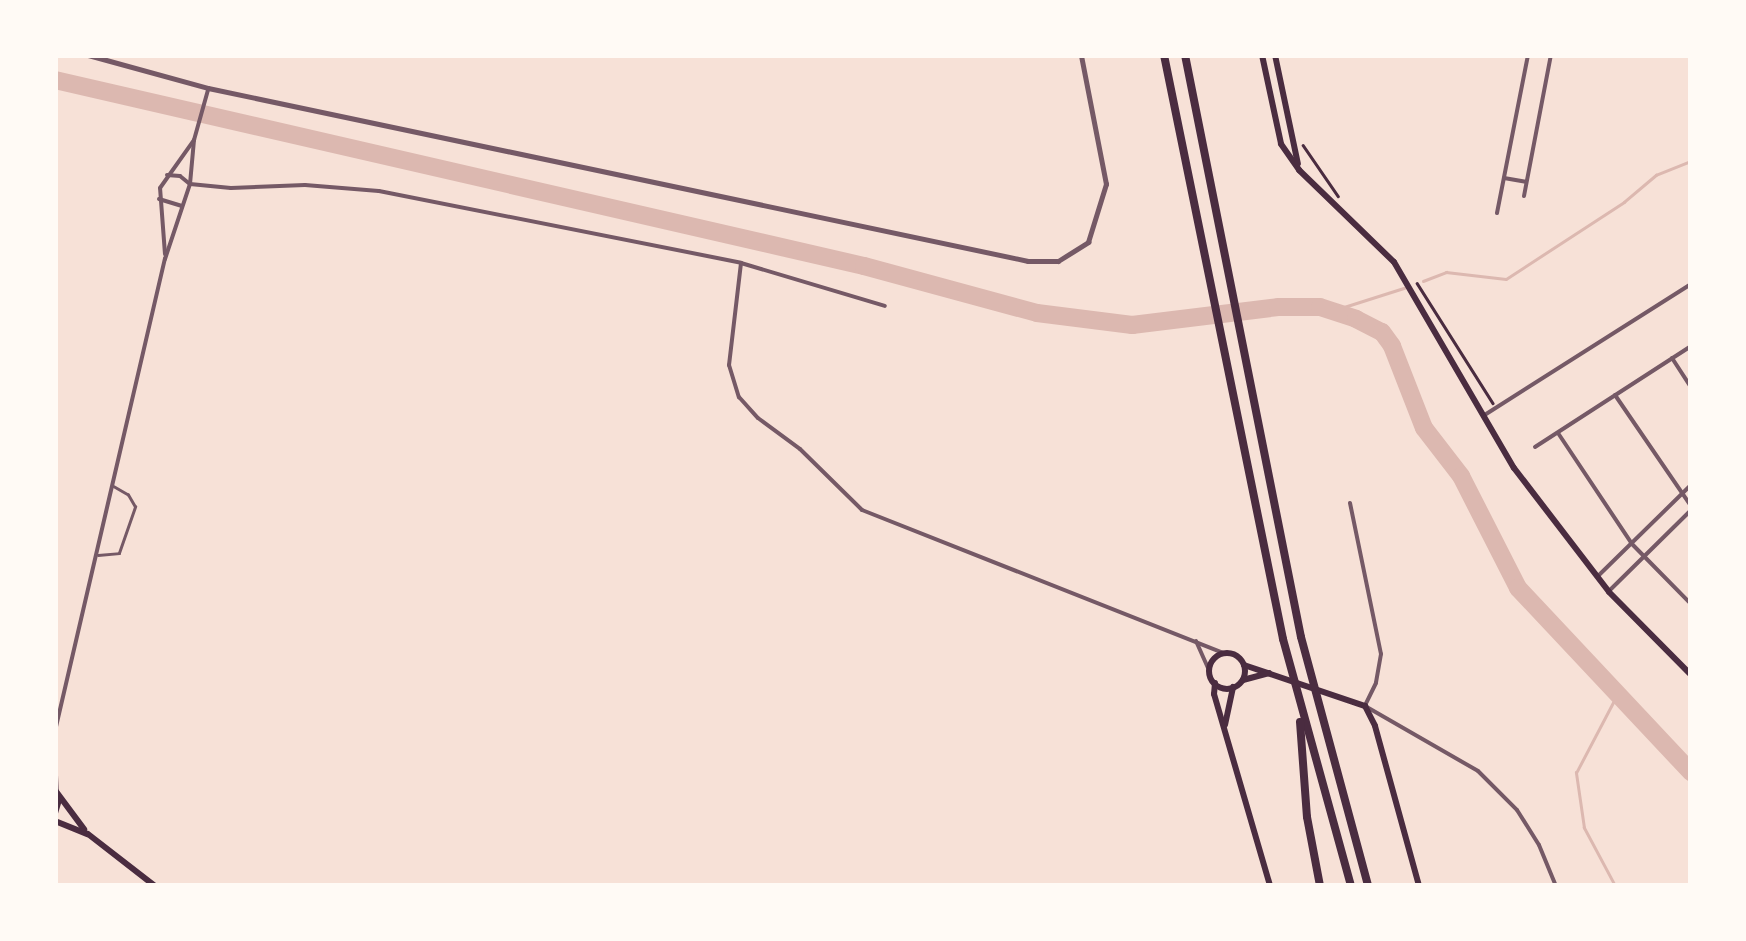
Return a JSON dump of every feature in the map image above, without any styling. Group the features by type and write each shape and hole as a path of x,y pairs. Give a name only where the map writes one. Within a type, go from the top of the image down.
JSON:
{"highway":[{"path":"1164,55 1283,639 1351,886"},
{"path":"1185,55 1300,638 1368,886"},
{"path":"1298,702 1307,817 1320,886"}],"main road":[{"path":"1262,55 1281,144 1299,170 1404,277 1514,468 1596,578 1691,675"},
{"path":"1275,55 1299,170"},
{"path":"1266,78 1280,79"},
{"path":"1243,680 1244,665 1239,657 1224,653 1214,659 1210,670 1270,886"},
{"path":"1244,665 1365,706 1375,726 1419,886"},
{"path":"1224,726 1233,688 1243,680 1271,673"},
{"path":"1215,683 1233,688"},
{"path":"55,813 57,794"},
{"path":"57,794 88,834 155,886"},
{"path":"55,821 88,834"}],"street":[{"path":"88,55 208,88 1028,261 1058,261 1088,242 1106,184 1081,55"},
{"path":"1497,214 1528,55"},
{"path":"1524,196 1550,55"},
{"path":"55,731 165,260 190,184 195,138 208,88"},
{"path":"165,260 159,199 167,176 195,138"},
{"path":"167,176 180,176 190,184 230,188 306,184 379,191 741,263 885,306"},
{"path":"1504,178 1526,182"},
{"path":"159,199 183,206"},
{"path":"741,263 729,365 739,397 862,510 1224,653"},
{"path":"1483,416 1691,284"},
{"path":"1535,447 1691,347"},
{"path":"1672,358 1691,388"},
{"path":"1615,395 1681,495 1689,498 1691,508"},
{"path":"1558,432 1632,544 1691,604"},
{"path":"1596,578 1691,485"},
{"path":"1681,495 1680,505 1691,508"},
{"path":"1350,503 1381,654 1380,669 1365,706 1478,771 1516,810 1539,844 1556,886"},
{"path":"1609,592 1691,508"},
{"path":"1196,641 1210,670"},
{"path":"55,756 57,794"}],"lane":[{"path":"98,554 120,553 135,508 128,495 114,487"}],"waterway":[{"path":"55,80 864,266 1037,313 1132,325 1278,307 1320,307 1356,319 1382,332 1392,346 1424,428 1461,476 1518,588 1691,772"},
{"path":"1423,281 1446,272 1506,279 1624,202 1656,175 1691,161"},
{"path":"1320,307 1344,307 1404,288"},
{"path":"1615,886 1584,828 1576,773 1617,695"}]}
